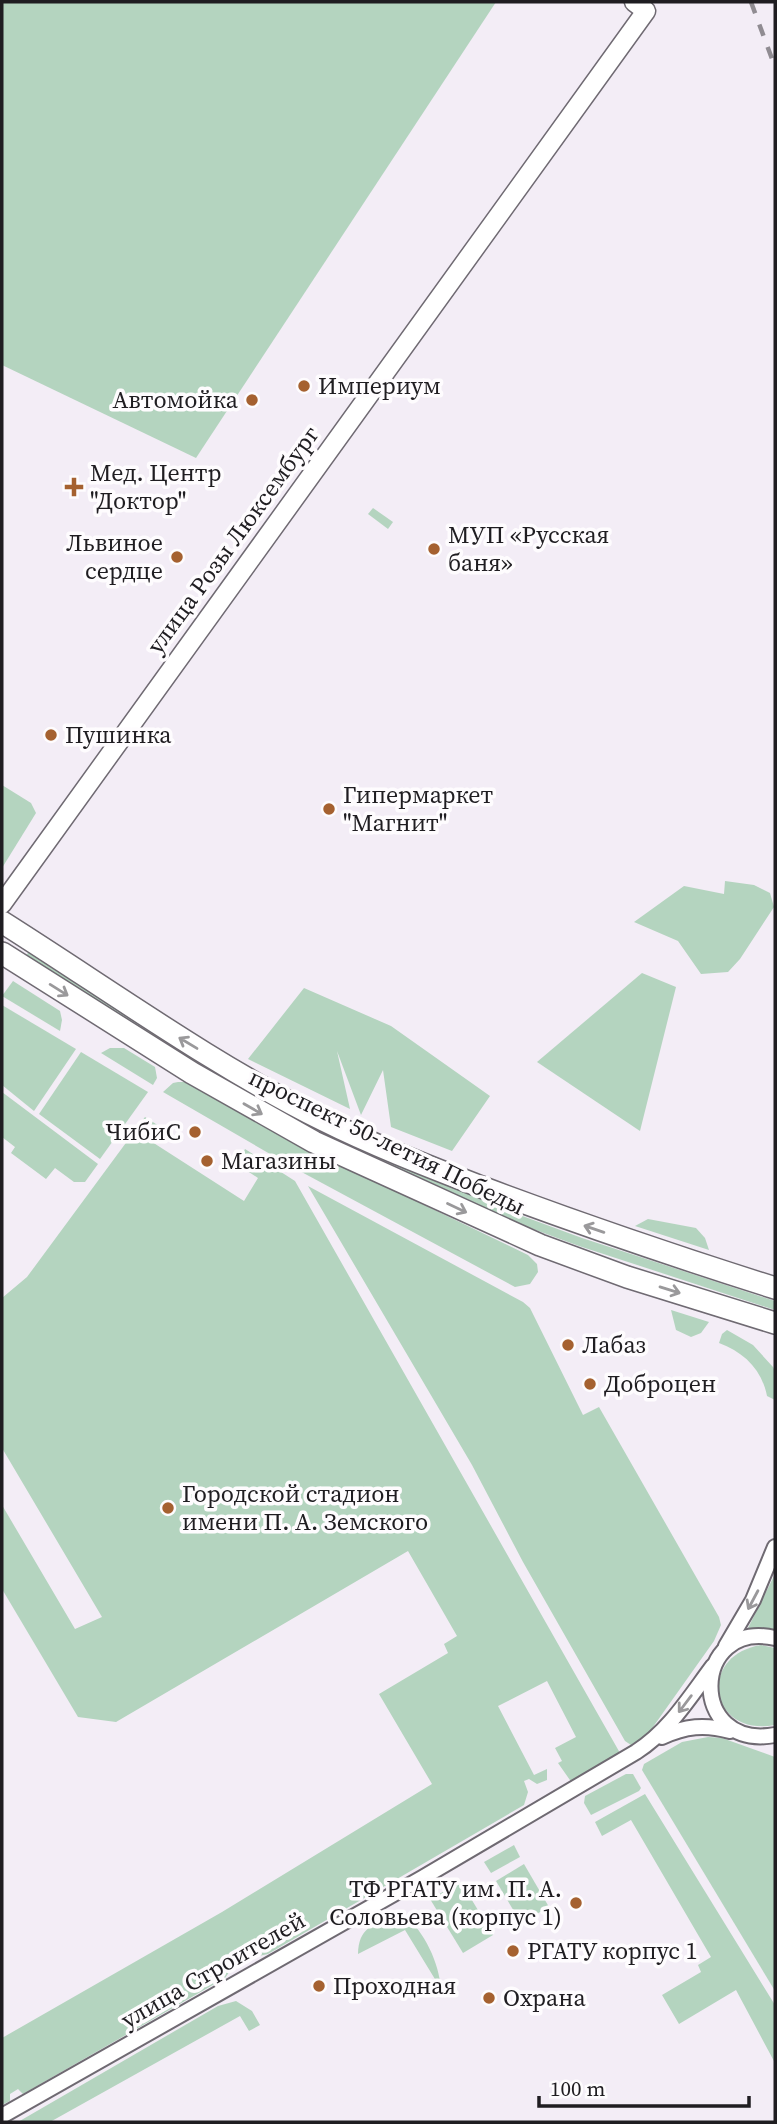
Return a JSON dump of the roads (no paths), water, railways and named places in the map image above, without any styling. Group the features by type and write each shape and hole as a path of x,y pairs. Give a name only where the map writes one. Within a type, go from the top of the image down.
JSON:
{"main road":[{"name":"проспект 50-летия Победы","path":"2,922 161,1027 324,1121 413,1161 586,1226 775,1288"},
{"name":"проспект 50-летия Победы","path":"2,953 192,1073 314,1142 540,1245 628,1277 775,1323"}],"street":[{"name":"улица Розы Люксембург","path":"2,904 644,5"},
{"path":"724,1650 753,1600 775,1547"},
{"path":"724,1650 742,1638 761,1635 775,1638"},
{"name":"улица Строителей","path":"2,2116 452,1861 654,1740 668,1726 724,1650"},
{"path":"713,1666 709,1686 713,1706 723,1722 739,1733"},
{"path":"654,1740 688,1727 701,1726 775,1743"},
{"path":"760,1738 775,1735"}],"railway":[{"path":"751,2 775,67"}],"place":[{"name":"Империум","path":"304,386"},
{"name":"Автомойка","path":"252,400"},
{"name":"Мед. Центр \"Доктор\"","path":"74,487"},
{"name":"МУП «Русская баня»","path":"434,549"},
{"name":"Львиное сердце","path":"177,557"},
{"name":"Пушинка","path":"51,735"},
{"name":"Гипермаркет \"Магнит\"","path":"329,809"},
{"name":"ЧибиС","path":"195,1132"},
{"name":"Магазины","path":"207,1161"},
{"name":"Лабаз","path":"568,1345"},
{"name":"Доброцен","path":"590,1384"},
{"name":"Городской стадион имени П. А. Земского","path":"168,1508"},
{"name":"ТФ РГАТУ им. П. А. Соловьева (корпус 1)","path":"576,1903"},
{"name":"РГАТУ корпус 1","path":"513,1951"},
{"name":"Проходная","path":"319,1986"},
{"name":"Охрана","path":"489,1998"}]}
